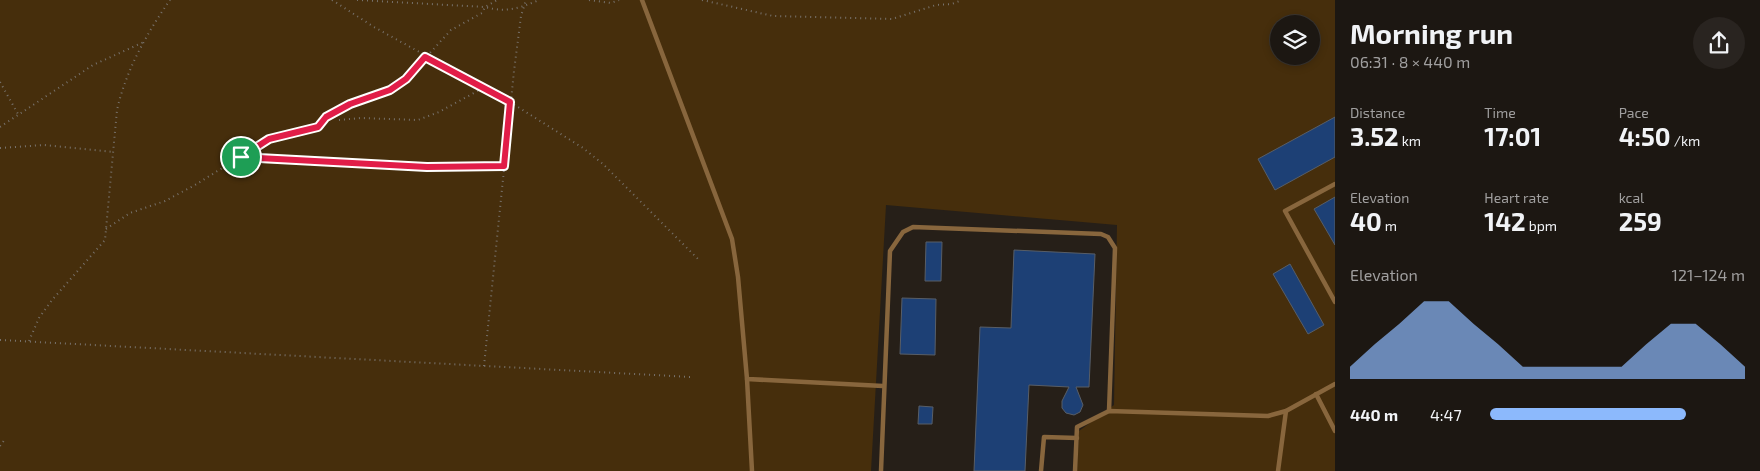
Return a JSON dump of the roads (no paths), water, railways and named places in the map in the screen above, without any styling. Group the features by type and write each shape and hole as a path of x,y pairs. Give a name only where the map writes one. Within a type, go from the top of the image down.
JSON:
{"lane":[{"path":"642,0 732,239 738,277 747,379 752,471"},
{"path":"1335,184 1285,211 1335,302"},
{"path":"881,471 890,251 903,232 913,227 1100,234 1108,237 1115,248 1109,411"},
{"path":"747,379 883,386"},
{"path":"1075,471 1077,427 1109,411 1268,416 1286,411 1335,384"},
{"path":"1316,394 1335,430"},
{"path":"1278,471 1286,411"},
{"path":"1041,471 1044,437 1077,438"}]}
